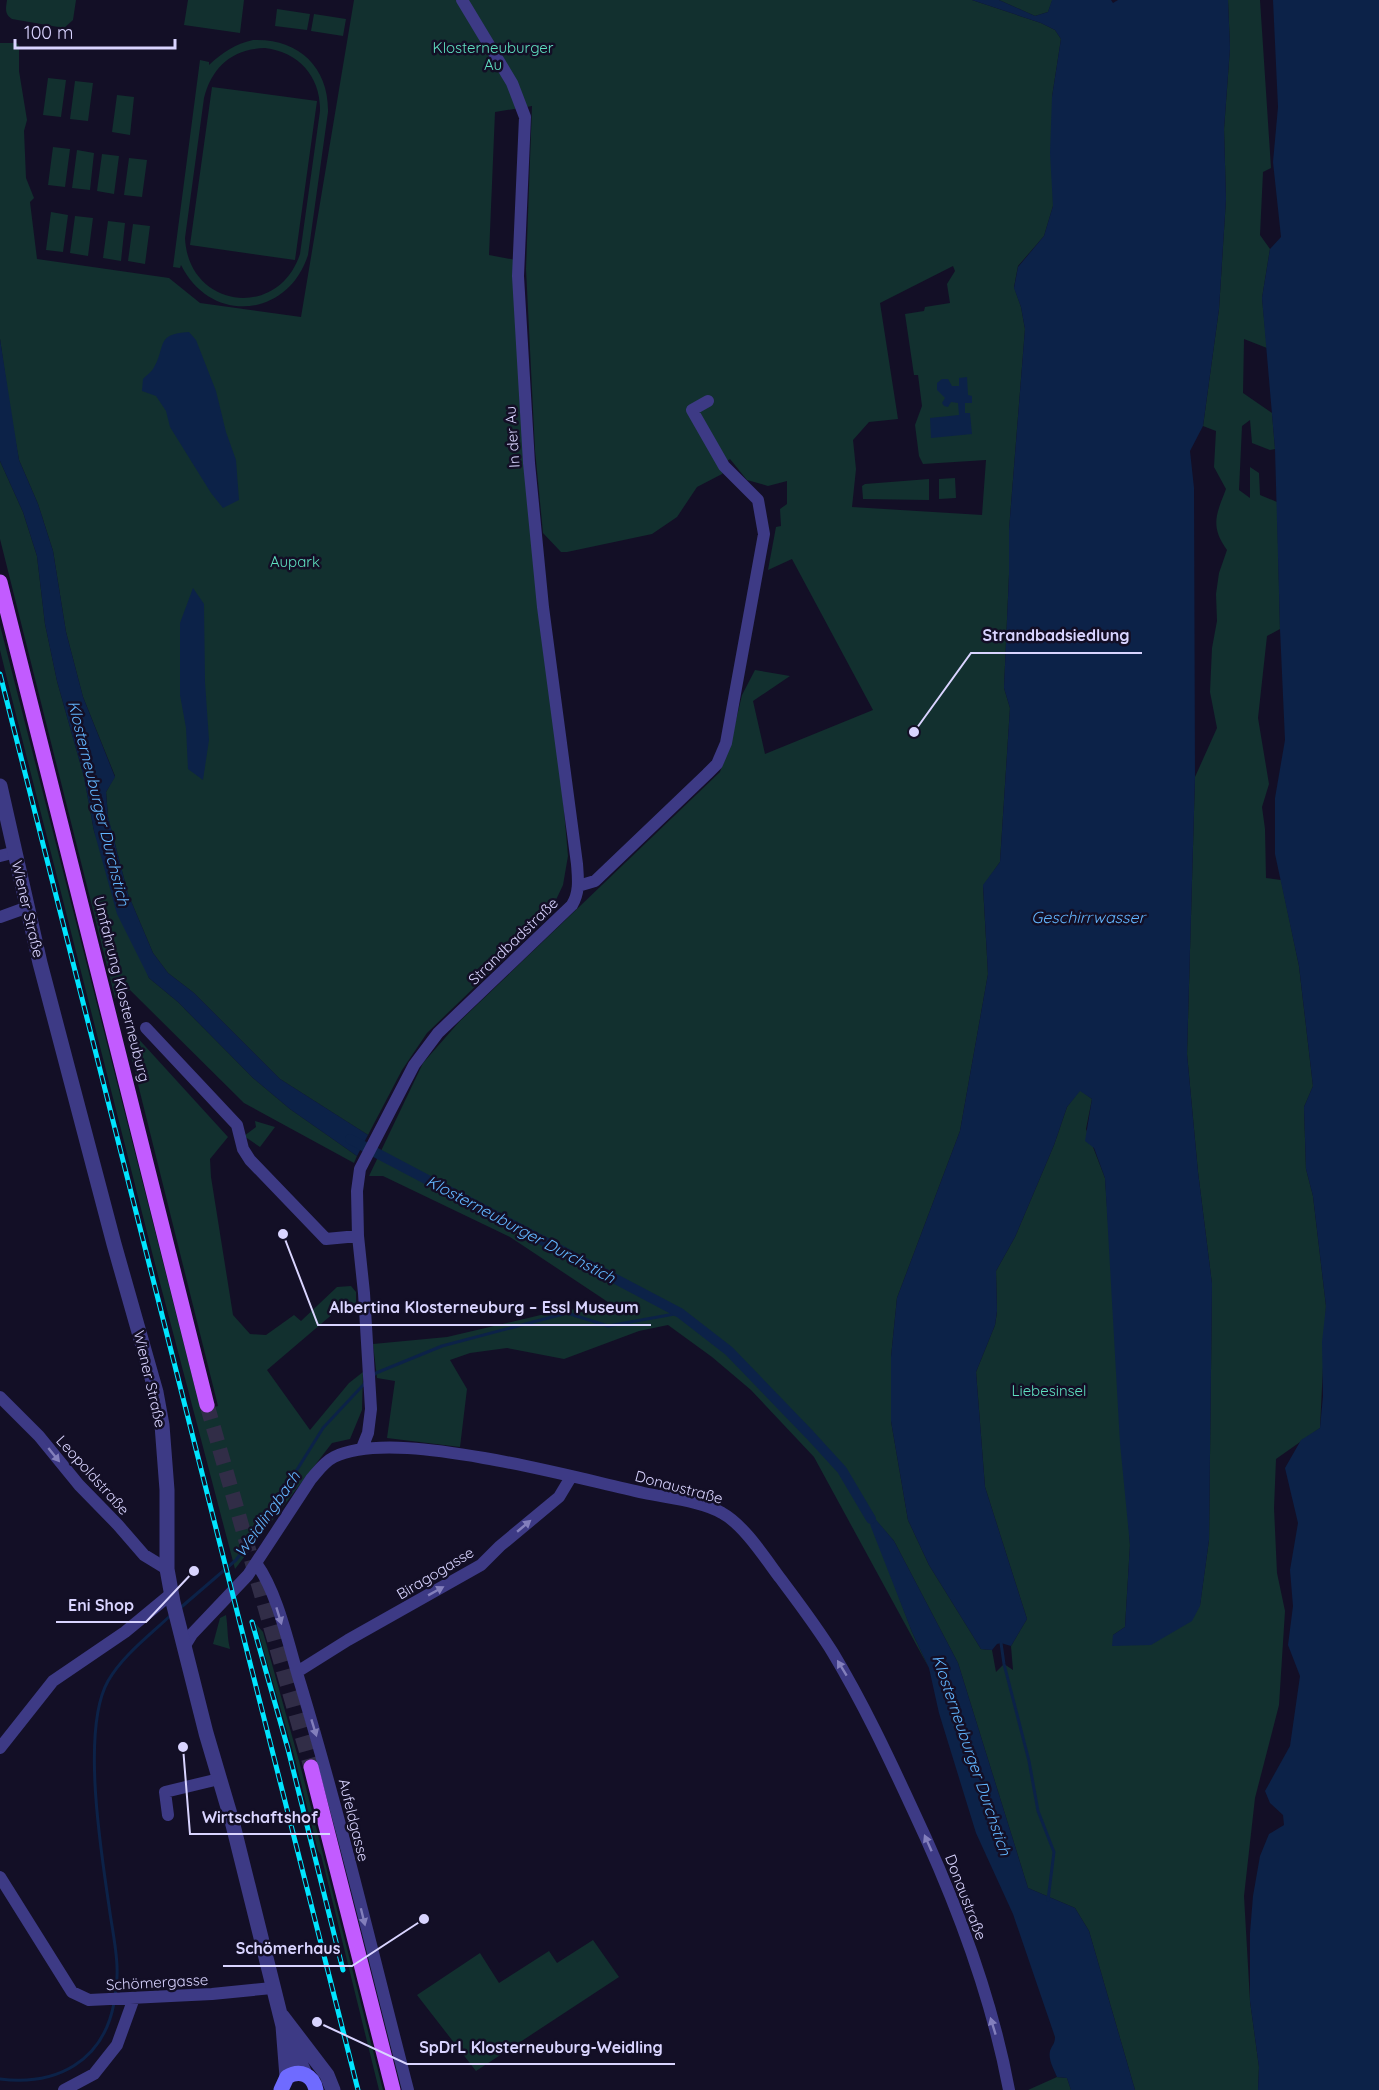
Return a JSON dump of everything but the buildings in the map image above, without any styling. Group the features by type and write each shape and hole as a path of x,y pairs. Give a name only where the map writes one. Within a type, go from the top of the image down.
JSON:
{"main road":[{"name":"Umfahrung Klosterneuburg","path":"0,582 207,1405"},
{"path":"311,1767 393,2090"},
{"path":"282,2087 292,2074 305,2074 314,2081 316,2090"}],"street":[{"name":"In der Au","path":"462,0 512,83 525,117 518,276 523,382 536,545 578,864 578,886"},
{"path":"578,886 595,881 689,792 717,764 726,743 764,534 758,500 724,466 692,410 708,401"},
{"name":"Wiener Straße","path":"0,786 40,963 156,1392 162,1425 167,1490 167,1569 179,1630 281,2019 305,2074"},
{"path":"0,856 16,852"},
{"name":"Strandbadstraße","path":"362,1448 369,1428 371,1400 358,1236 357,1191 360,1169 414,1065 438,1033 572,905 577,896 578,886"},
{"path":"0,917 28,907"},
{"path":"146,1028 237,1125 243,1149 250,1160 326,1239 358,1236"},
{"name":"Leopoldstraße","path":"0,1397 39,1436 79,1485 144,1555 167,1569"},
{"name":"Donaustraße","path":"184,1647 192,1634 241,1584 322,1466 335,1457 362,1448 472,1456 522,1465 569,1481 621,1488 715,1509 743,1531 776,1573 831,1650 854,1689 948,1887 1003,2057 1008,2086"},
{"name":"Biragogasse","path":"297,1672 348,1640 481,1565 500,1546 559,1497 569,1481"},
{"name":"Aufeldgasse","path":"256,1563 262,1571 276,1606 320,1749 408,2090"},
{"path":"0,1748 53,1681 172,1598"},
{"path":"168,1815 165,1792 219,1779"},
{"name":"Schömergasse","path":"0,1877 5,1896 72,1992 89,2000 212,1994 273,1988"},
{"path":"64,2090 94,2074 117,2045 132,1998"},
{"name":"Wiener Straße","path":"281,2019 282,2087"},
{"name":"Wiener Straße","path":"281,2019 327,2075 333,2090"}],"green space":[{"path":"7,0 76,0 73,20 64,28 12,19 7,13"},
{"path":"188,0 244,0 240,33 184,25"},
{"path":"354,0 972,0 1041,23 1055,30 1061,39 1052,97 1053,206 1044,236 1018,266 1014,287 1025,329 1009,530 1004,688 1010,708 1000,862 983,886 988,974 960,1131 897,1298 891,1357 891,1421 908,1520 929,1565 981,1649 992,1650 996,1672 1004,1664 1013,1670 1011,1646 1027,1619 985,1487 976,1372 995,1325 996,1271 1015,1237 1054,1145 1067,1107 1080,1090 1092,1099 1086,1129 1105,1178 1130,1545 1125,1627 1113,1635 1200,1605 1209,1540 1212,1284 1198,1172 1187,1054 1195,777 1217,728 1210,692 1212,648 1217,621 1216,594 1219,573 1227,550 1218,534 1216,520 1226,489 1214,467 1216,431 1203,426 1219,309 1226,199 1224,129 1230,48 1228,0 1260,0 1271,168 1263,172 1260,235 1270,249 1262,298 1267,348 1244,339 1243,393 1272,413 1275,449 1270,450 1252,443 1250,420 1242,426 1239,490 1250,498 1250,467 1259,473 1260,495 1277,502 1280,629 1267,636 1258,718 1269,784 1262,807 1266,878 1281,880 1299,966 1313,1086 1304,1107 1306,1169 1313,1196 1326,1306 1320,1428 1276,1459 1274,1508 1277,1573 1285,1611 1279,1705 1255,1798 1244,1896 1250,2001 1259,2067 1258,2090 1135,2090 1089,1931 1075,1908 1028,1888 958,1663 894,1541 866,1509 912,1632 929,1668 814,1457 751,1390 712,1357 668,1325 639,1331 564,1359 507,1348 470,1353 450,1360 467,1389 460,1447 387,1438 395,1381 377,1378 373,1344 447,1337 566,1309 626,1314 510,1237 383,1176 369,1176 423,1063 459,1022 720,772 732,737 742,695 755,670 790,676 753,701 765,754 873,710 792,559 768,570 776,527 781,526 780,509 787,504 787,481 768,486 747,480 730,459 721,465 724,471 722,474 697,487 677,517 652,534 561,552 543,533 535,450 526,269 532,106 495,112 489,255 516,260 568,856 563,885 554,904 538,926 427,1033 402,1070 368,1135 280,1079 194,993 168,973 153,953 128,894 108,817 106,792 115,776 83,697 66,632 53,551 38,504 19,460 11,417 0,339 0,43 17,43 19,46 19,71 27,120 24,131 26,178 34,198 30,202 37,259 169,278 200,303 301,317","holes":["953,266 955,271 947,284 950,303 925,307 924,311 905,314 914,375 918,375 922,406 915,425 919,456 923,464 986,460 982,515 852,507 856,469 853,440 869,422 898,419 880,303"]},
{"path":"999,0 1052,1 1048,12 1035,16"},
{"path":"277,9 310,14 307,30 275,26"},
{"path":"314,14 346,19 343,36 311,31"},
{"path":"253,40 284,44 308,58 323,81 328,112 308,255 298,276 284,292 267,302 248,306 229,305 211,298 194,284 181,265 180,268 173,267 200,60 209,62 209,65 230,49","holes":["253,49 277,50 306,68 317,87 319,99 320,111 300,254 289,275 273,290 255,297 235,297 217,291 201,279 190,262 185,238 204,98 212,77 233,56"]},
{"path":"48,78 66,80 61,117 43,115"},
{"path":"75,81 93,83 88,121 70,119"},
{"path":"212,87 317,101 295,260 190,245"},
{"path":"117,95 134,97 130,135 112,132"},
{"path":"53,147 70,149 65,187 48,185"},
{"path":"77,150 94,153 90,190 72,188"},
{"path":"102,154 119,156 114,194 97,191"},
{"path":"129,158 147,160 142,197 124,195"},
{"path":"51,212 68,215 63,252 46,250"},
{"path":"75,216 93,218 88,256 70,253"},
{"path":"108,221 125,223 121,261 103,258"},
{"path":"133,224 150,226 145,264 128,261"},
{"path":"0,461 23,512 37,556 45,624 57,681 84,777 94,831 149,978 178,1002 253,1078 290,1109 357,1156 354,1163 244,1103 130,990 115,998 0,539"},
{"path":"955,478 956,498 939,499 939,479"},
{"path":"929,479 929,500 863,499 862,486 865,484"},
{"path":"0,625 201,1411 218,1406 128,1044 135,1035 228,1137 210,1159 233,1315 250,1334 266,1335 294,1315 301,1321 337,1287 351,1286 356,1292 356,1306 335,1312 267,1370 310,1430 349,1383 363,1372 362,1410 350,1439 332,1443 235,1569 11,695 0,650"},
{"path":"255,1121 275,1127 260,1147 244,1136 256,1127"},
{"path":"226,1615 230,1649 213,1644 220,1618"},
{"path":"256,1624 263,1632 301,1768 383,2090 379,2090 321,1855 318,1851 294,1755"},
{"path":"593,1940 619,1977 476,2071 417,1995 480,1953 499,1983 549,1951 557,1963"},
{"path":"1057,2077 1067,2078 1071,2090 1028,2090"}],"water":[{"name":"Geschirrwasser","path":"972,0 999,0 1035,16 1048,12 1052,0 1111,0 1113,3 1118,0 1228,0 1230,48 1224,129 1226,199 1219,309 1203,426 1190,451 1194,488 1195,777 1187,1054 1198,1172 1212,1284 1209,1540 1200,1606 1192,1621 1151,1645 1112,1646 1113,1635 1125,1627 1130,1545 1120,1443 1105,1178 1094,1148 1085,1141 1092,1099 1080,1091 1067,1107 1054,1145 1015,1237 996,1271 995,1325 976,1372 985,1487 1027,1619 1011,1646 1001,1643 992,1650 981,1649 929,1565 908,1520 891,1421 891,1357 897,1298 960,1131 988,974 983,885 1000,862 1010,708 1004,688 1009,530 1025,329 1021,307 1014,288 1018,267 1044,236 1053,206 1050,153 1052,97 1061,39 1055,30 1041,23"},
{"path":"1273,0 1379,0 1379,2090 1258,2090 1259,2067 1250,2001 1250,1933 1260,1856 1269,1834 1284,1825 1283,1815 1270,1803 1265,1791 1290,1746 1300,1676 1288,1645 1293,1606 1290,1570 1298,1523 1285,1468 1301,1440 1320,1428 1323,1396 1322,1342 1326,1306 1313,1196 1306,1169 1304,1107 1313,1086 1299,966 1275,854 1275,798 1285,740 1275,449 1262,298 1270,249 1281,237 1273,162 1278,107"},
{"path":"189,332 196,340 216,391 226,432 236,460 239,500 223,508 211,493 170,427 166,411 156,396 142,391 143,379 153,369 166,339 178,333"},
{"path":"0,339 19,460 38,504 53,551 66,632 83,697 115,777 106,792 108,817 128,894 153,953 168,973 194,993 280,1079 368,1135 357,1156 290,1109 253,1078 178,1002 149,978 117,914 94,831 84,777 57,681 45,624 37,556 23,512 0,461"},
{"path":"967,377 968,395 972,396 972,403 965,403 965,413 970,413 972,434 931,438 930,418 959,415 958,403 951,402 948,407 944,406 942,403 945,398 937,390 937,383 942,379 948,379 952,386 959,386 959,378"},
{"path":"193,588 204,604 205,682 209,740 203,780 188,769 186,728 180,695 180,623"},
{"path":"866,1508 894,1541 958,1663 1028,1888 1075,1908 1089,1931 1135,2090 1071,2090 1067,2078 1057,2077 1050,2054 1055,2037 1013,1914 976,1833 939,1713 929,1668 912,1632 871,1527"}],"waterway":[{"name":"Klosterneuburger Durchstich","path":"350,1139 680,1313 729,1351 810,1435 842,1470 871,1519"},
{"name":"Weidlingbach","path":"373,1376 442,1346 567,1313 608,1326 680,1313"},
{"name":"Weidlingbach","path":"179,1609 236,1560 262,1526 323,1428 366,1382"},
{"name":"Weidlingbach","path":"115,1996 116,1951 95,1791 96,1729 100,1702 108,1681 137,1646 171,1615"},
{"path":"1001,1643 1004,1664 1029,1761 1038,1811 1054,1852 1048,1900"},
{"name":"Weidlingbach","path":"0,2079 40,2078 58,2074 74,2066 88,2055 99,2041 114,2003"}],"tunnel":[{"path":"207,1405 311,1767"}],"railway":[{"path":"0,674 358,2090"},
{"path":"252,1622 288,1749 343,1970"}],"place":[{"name":"Strandbadsiedlung","path":"914,732"},
{"name":"Albertina Klosterneuburg – Essl Museum","path":"283,1234"},
{"name":"Eni Shop","path":"194,1571"},
{"name":"Wirtschaftshof","path":"183,1747"},
{"name":"Schömerhaus","path":"424,1919"},
{"name":"SpDrL Klosterneuburg-Weidling","path":"317,2022"}],"park label":[{"name":"Klosterneuburger Au","path":"493,56"},
{"name":"Aupark","path":"295,561"},
{"name":"Liebesinsel","path":"1049,1390"}]}
